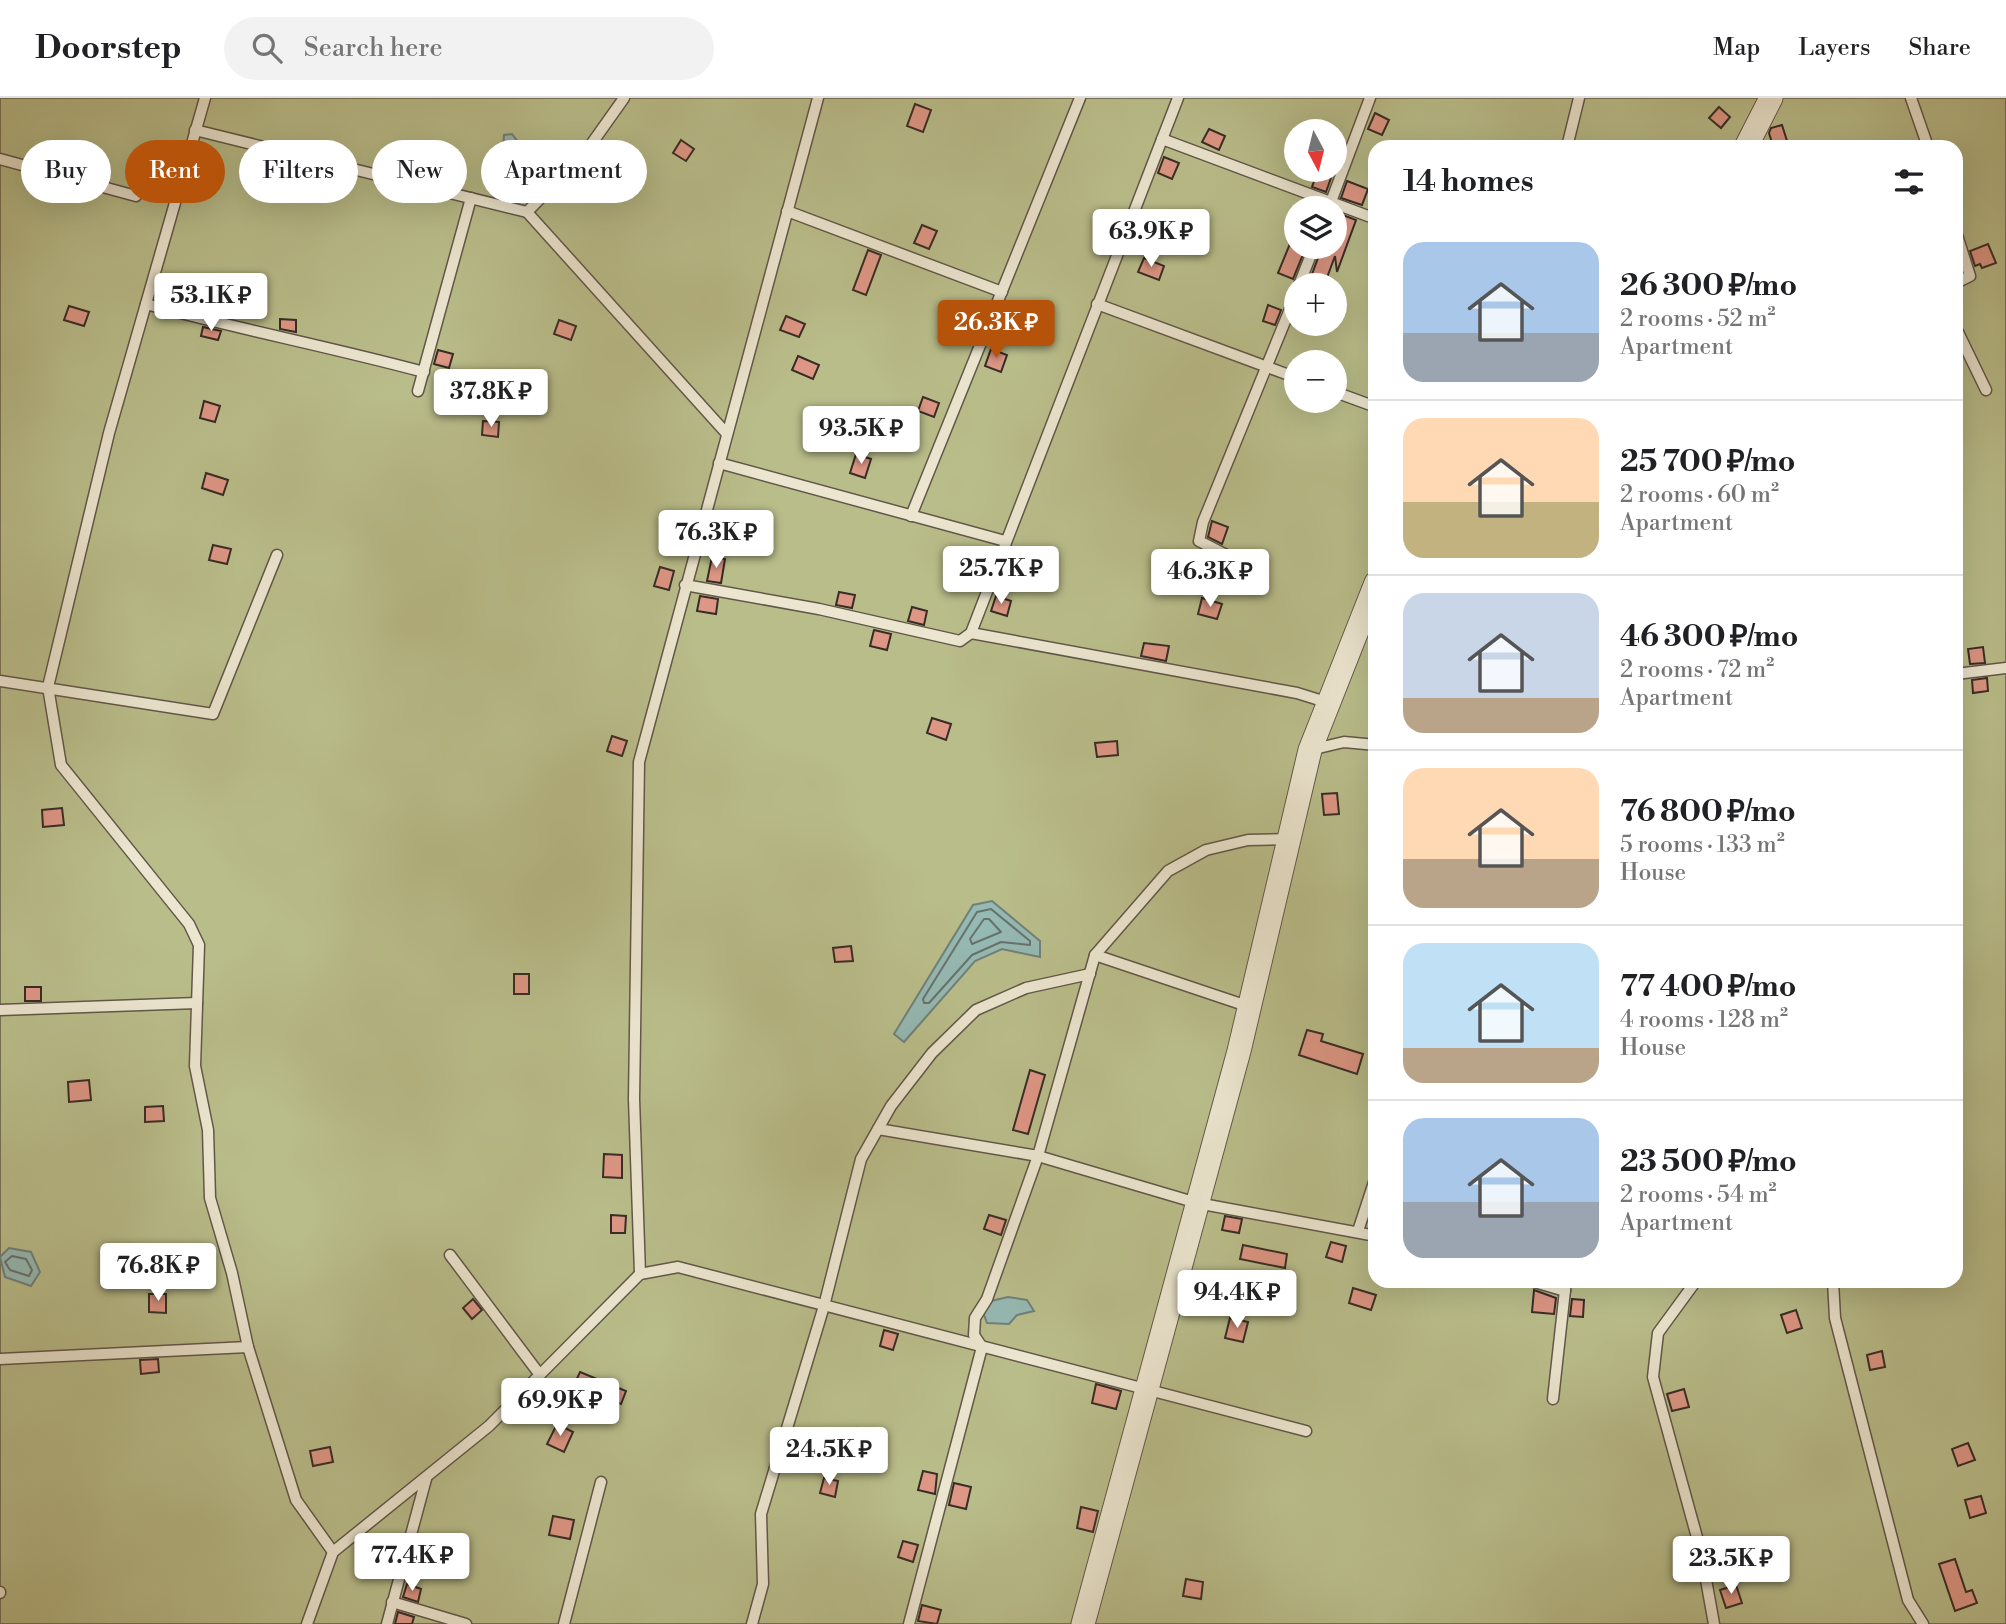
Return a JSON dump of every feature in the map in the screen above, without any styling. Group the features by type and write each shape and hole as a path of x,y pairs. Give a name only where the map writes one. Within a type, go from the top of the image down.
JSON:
{"street":[{"path":"1750,140 1771,98"},
{"path":"1083,1624 1250,1006 1310,750 1368,606"}],"lane":[{"path":"205,98 109,433 48,687 61,765 189,924 198,945 195,1066 208,1130 210,1198 232,1273 248,1347 296,1500 333,1552"},
{"path":"527,212 585,153 624,98"},
{"path":"640,1274 634,1100 639,762 818,98"},
{"path":"911,516 1080,98"},
{"path":"685,585 818,609 960,641 971,633 1004,541 1178,98"},
{"path":"1332,196 1370,98"},
{"path":"1569,140 1578,98"},
{"path":"1911,98 1926,140"},
{"path":"195,130 527,212 727,434"},
{"path":"1162,139 1306,196"},
{"path":"0,159 125,192"},
{"path":"418,391 471,198"},
{"path":"1347,210 1368,217"},
{"path":"787,211 1002,292"},
{"path":"1963,254 1970,276 1963,280"},
{"path":"146,304 268,336 348,351 424,372"},
{"path":"1097,304 1284,373"},
{"path":"1262,562 1236,560 1199,541 1203,522 1284,326"},
{"path":"1963,342 1986,390"},
{"path":"1347,396 1368,404"},
{"path":"719,463 1004,541"},
{"path":"0,681 213,714 277,555"},
{"path":"971,633 1297,693 1329,703"},
{"path":"1963,673 2006,668"},
{"path":"1310,750 1344,743 1368,744"},
{"path":"909,1624 982,1347 974,1335 975,1318 987,1299 1038,1156 1095,955 1168,871 1206,850 1248,840 1289,839"},
{"path":"1095,955 1250,1006"},
{"path":"752,1624 763,1584 761,1514 824,1307 860,1159 891,1106 932,1053 976,1010 1026,988 1090,974"},
{"path":"0,1010 197,1003"},
{"path":"878,1129 1038,1156 1198,1203 1368,1234"},
{"path":"1358,1231 1368,1200"},
{"path":"450,1255 540,1375"},
{"path":"307,1624 333,1552 489,1426 640,1274 678,1267 1306,1432"},
{"path":"1553,1399 1566,1288"},
{"path":"1691,1288 1658,1334 1653,1377 1701,1552 1714,1624"},
{"path":"1833,1288 1835,1318 1908,1600 1923,1624"},
{"path":"0,1359 248,1347"},
{"path":"387,1624 426,1479"},
{"path":"564,1624 601,1482"},
{"path":"392,1602 466,1624"}],"green space":[{"path":"0,98 2006,98 2006,1624 0,1624"}],"water":[{"path":"512,134 517,140 504,140 504,135"},
{"path":"992,901 1040,941 1040,957 1002,949 975,961 904,1042 894,1034 973,905"},
{"path":"9,1248 31,1252 40,1272 31,1286 5,1277 0,1257"},
{"path":"1008,1297 1027,1300 1034,1311 1017,1315 1009,1324 987,1323 983,1312 991,1301"}],"building":[{"path":"915,104 931,110 923,132 907,126"},
{"path":"1719,107 1730,117 1721,128 1709,118"},
{"path":"1375,113 1389,120 1382,135 1368,129"},
{"path":"1782,125 1787,140 1771,140 1771,128"},
{"path":"1209,129 1225,136 1219,150 1202,142"},
{"path":"681,140 694,149 686,161 673,153"},
{"path":"1164,157 1179,163 1172,179 1158,173"},
{"path":"1348,181 1368,189 1362,205 1347,200 1347,196 1342,196"},
{"path":"1314,182 1330,182 1326,192 1312,187"},
{"path":"1347,217 1356,220 1347,245"},
{"path":"922,225 937,231 929,249 914,243"},
{"path":"1988,244 1996,263 1982,268 1980,264 1975,266 1970,251"},
{"path":"868,250 881,255 866,295 853,290"},
{"path":"1144,258 1164,266 1159,280 1138,272"},
{"path":"1284,258 1301,259 1295,273 1284,273 1284,275 1278,273"},
{"path":"1318,259 1334,259 1329,273 1312,273"},
{"path":"1335,259 1342,259 1337,272"},
{"path":"1268,305 1281,310 1275,325 1263,321"},
{"path":"69,306 89,312 84,326 64,320"},
{"path":"786,316 805,324 799,337 780,330"},
{"path":"280,319 296,320 296,332 280,329"},
{"path":"559,320 576,326 571,340 554,334"},
{"path":"203,327 221,331 218,340 201,336"},
{"path":"991,349 1007,355 1001,372 985,366"},
{"path":"438,350 453,354 449,368 434,364"},
{"path":"798,356 819,365 813,379 792,370"},
{"path":"923,397 939,403 934,417 918,411"},
{"path":"204,401 220,406 215,422 200,418"},
{"path":"876,416 897,424 892,438 871,430"},
{"path":"483,421 499,422 498,437 482,435"},
{"path":"856,454 871,459 865,478 850,473"},
{"path":"206,473 228,480 223,495 202,488"},
{"path":"1212,521 1228,527 1222,544 1208,537"},
{"path":"213,545 231,549 227,564 209,560"},
{"path":"712,557 725,559 721,583 707,581"},
{"path":"660,567 674,571 669,590 654,586"},
{"path":"839,592 855,595 852,608 836,605"},
{"path":"700,596 718,599 716,614 697,611"},
{"path":"996,596 1011,601 1007,616 991,611"},
{"path":"1202,598 1222,604 1217,619 1198,614"},
{"path":"912,607 927,611 924,625 908,621"},
{"path":"874,630 891,634 887,650 870,646"},
{"path":"1144,643 1169,646 1166,661 1141,656"},
{"path":"1983,647 1985,663 1970,664 1968,649"},
{"path":"1987,678 1988,691 1973,693 1972,680"},
{"path":"932,718 951,724 946,740 927,733"},
{"path":"612,736 627,741 622,756 607,751"},
{"path":"1117,741 1118,755 1097,757 1095,743"},
{"path":"1337,793 1339,814 1324,815 1322,794"},
{"path":"62,808 64,825 43,827 42,810"},
{"path":"851,946 853,961 835,962 833,948"},
{"path":"514,974 529,974 529,994 514,994"},
{"path":"25,987 41,987 41,1001 25,1001"},
{"path":"1307,1030 1323,1034 1321,1041 1363,1054 1357,1074 1299,1055"},
{"path":"1030,1070 1045,1075 1028,1134 1013,1130"},
{"path":"89,1080 91,1100 69,1102 68,1082"},
{"path":"163,1106 164,1121 145,1122 145,1107"},
{"path":"604,1154 622,1155 622,1178 603,1177"},
{"path":"611,1215 626,1216 625,1233 611,1233"},
{"path":"989,1215 1006,1220 1001,1235 984,1229"},
{"path":"1225,1216 1242,1219 1239,1233 1222,1230"},
{"path":"1331,1242 1346,1246 1342,1262 1326,1257"},
{"path":"1243,1245 1287,1254 1285,1268 1240,1259"},
{"path":"1353,1288 1376,1295 1371,1310 1349,1303"},
{"path":"1534,1290 1556,1298 1554,1314 1532,1312"},
{"path":"149,1294 166,1294 166,1313 149,1312"},
{"path":"473,1299 482,1310 472,1319 463,1308"},
{"path":"1572,1299 1584,1300 1583,1317 1570,1316"},
{"path":"1796,1310 1802,1328 1787,1333 1781,1315"},
{"path":"1230,1318 1248,1322 1243,1342 1225,1338"},
{"path":"884,1330 898,1334 893,1350 880,1346"},
{"path":"1882,1351 1885,1367 1870,1370 1867,1355"},
{"path":"158,1359 159,1372 141,1374 140,1360"},
{"path":"580,1372 626,1391 621,1404 574,1385"},
{"path":"1096,1384 1121,1391 1116,1409 1092,1403"},
{"path":"1684,1389 1689,1407 1672,1411 1667,1394"},
{"path":"557,1424 573,1432 564,1452 547,1444"},
{"path":"857,1428 870,1432 866,1449 852,1446"},
{"path":"1968,1443 1975,1460 1958,1466 1952,1449"},
{"path":"330,1447 333,1462 313,1466 310,1451"},
{"path":"923,1471 937,1474 935,1494 918,1490"},
{"path":"824,1478 838,1481 835,1497 820,1493"},
{"path":"954,1483 971,1487 966,1509 949,1505"},
{"path":"1981,1496 1986,1513 1970,1518 1965,1500"},
{"path":"1081,1507 1098,1511 1093,1532 1077,1528"},
{"path":"553,1516 574,1520 570,1539 549,1535"},
{"path":"903,1541 918,1545 913,1562 898,1557"},
{"path":"1690,1556 1695,1570 1681,1576 1675,1562"},
{"path":"1955,1559 1966,1592 1972,1590 1977,1603 1955,1611 1939,1564"},
{"path":"1186,1579 1203,1582 1201,1599 1183,1596"},
{"path":"407,1584 421,1589 418,1602 403,1597"},
{"path":"1736,1585 1742,1603 1726,1608 1720,1590"},
{"path":"922,1605 941,1610 937,1624 918,1621"},
{"path":"398,1612 414,1617 412,1624 395,1624"}]}
